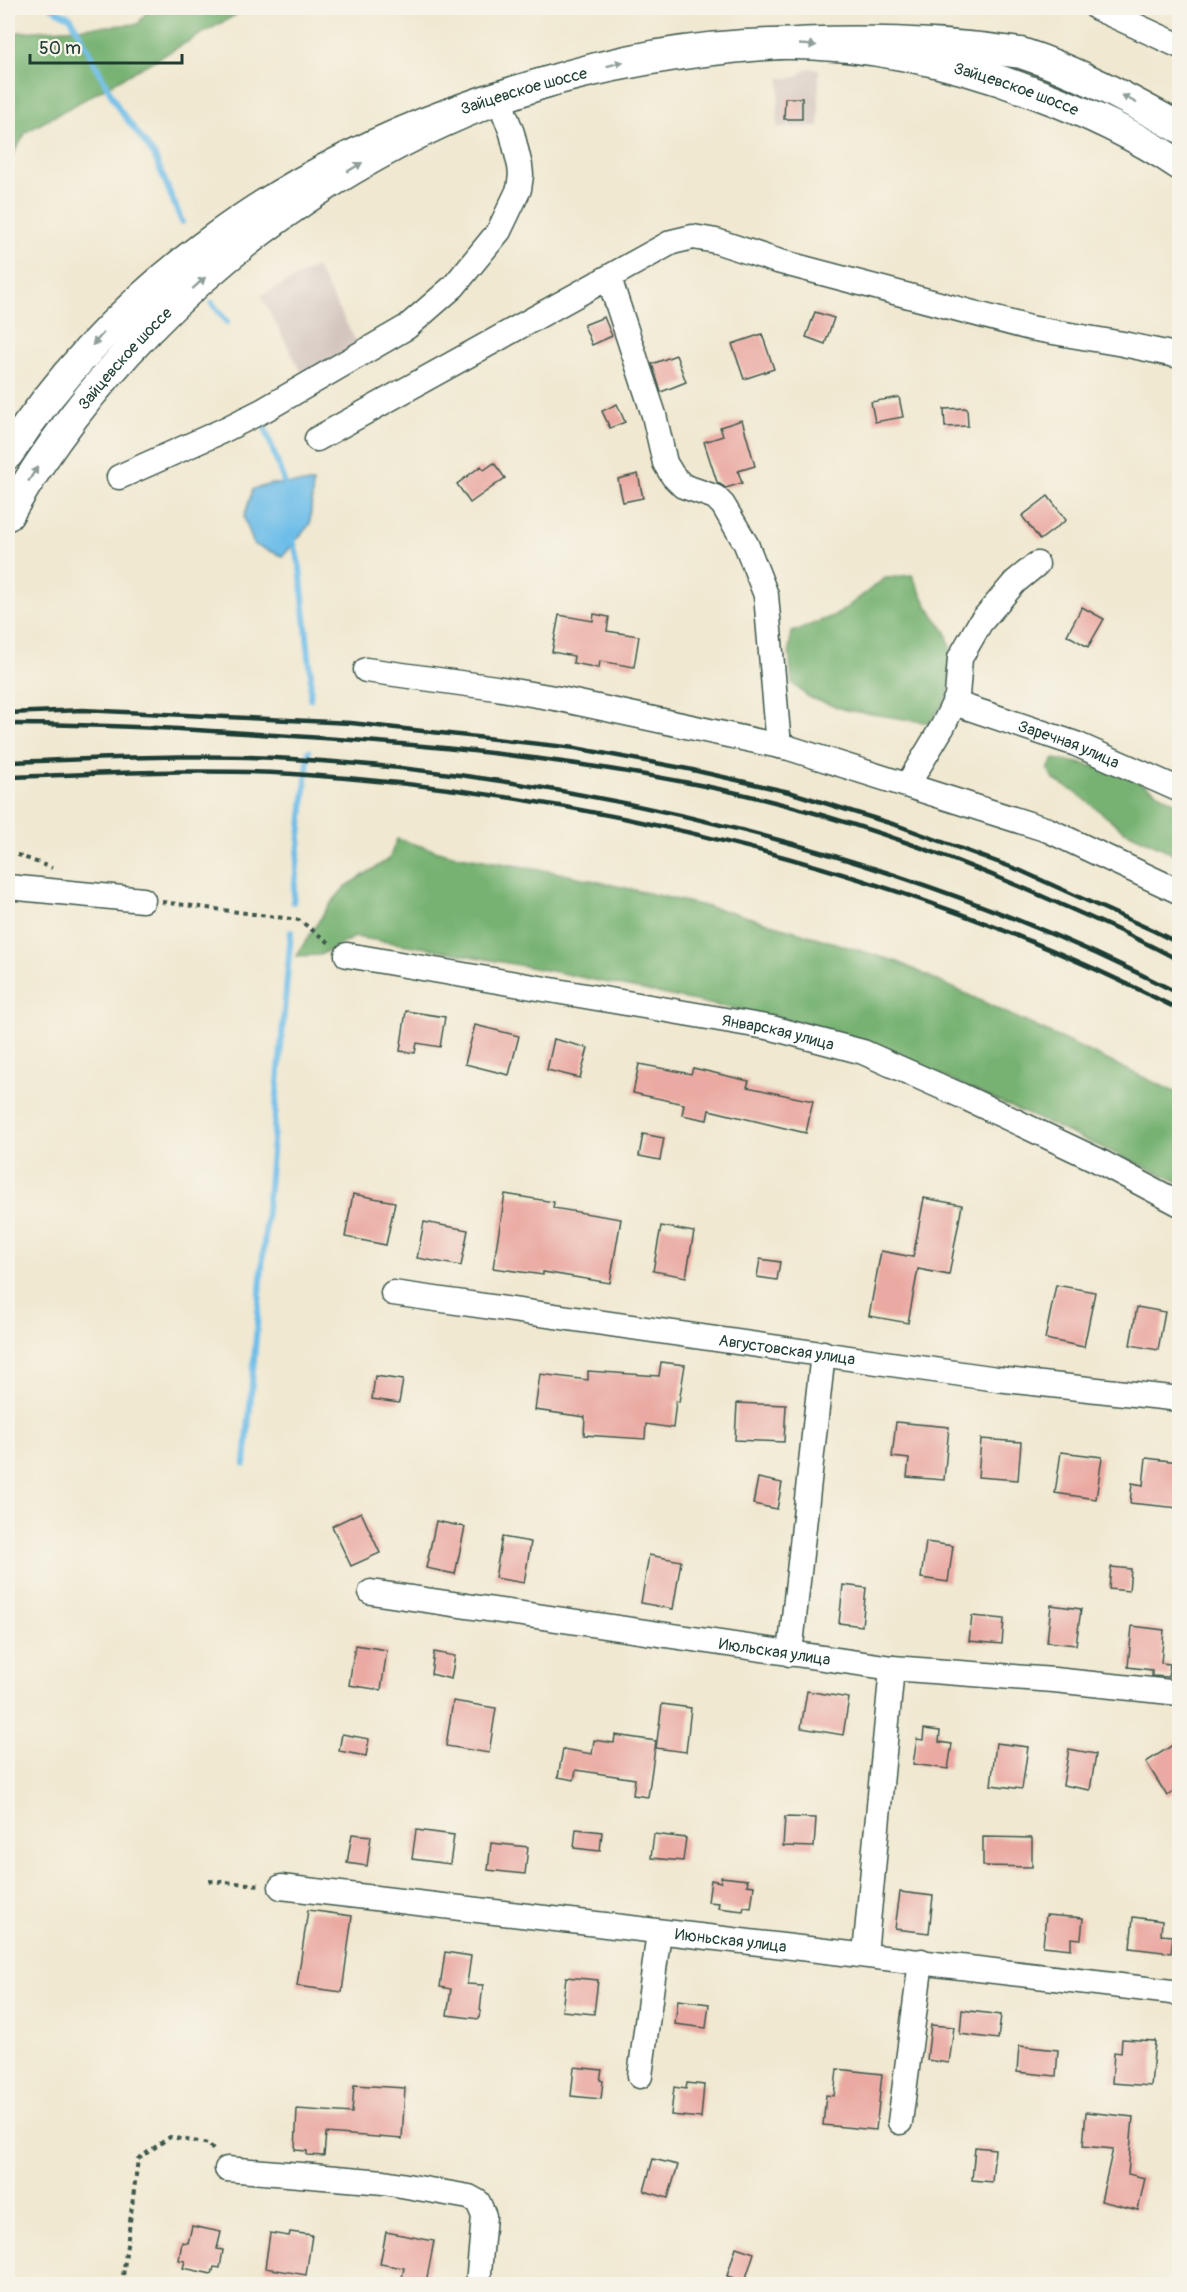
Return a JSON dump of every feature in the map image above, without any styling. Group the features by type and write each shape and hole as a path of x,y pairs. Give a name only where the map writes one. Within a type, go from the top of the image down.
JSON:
{"main road":[{"name":"Зайцевское шоссе","path":"835,17 905,25 949,33 1018,52 1083,76 1179,128"},
{"name":"Зайцевское шоссе","path":"8,515 60,434 104,378 148,331 208,275 273,221 312,194 391,146 499,99 572,75 629,60 724,46 772,44 840,46 915,58 1004,81 1101,120 1148,144 1179,165"},
{"name":"Зайцевское шоссе","path":"14,444 74,365 139,296 235,211 346,136 450,85"}],"street":[{"path":"1097,8 1179,46"},
{"path":"119,477 222,432 264,410 407,327 454,286 499,231 519,189 520,166 512,133 499,99"},
{"path":"317,439 672,242 693,237 716,241 777,261 1030,328 1179,356"},
{"path":"609,278 654,415 665,463 683,486 715,497 723,505 746,544 766,596 779,746"},
{"path":"908,784 954,703 957,696 960,658 980,623 1015,582 1037,564"},
{"path":"366,670 560,699 779,746 908,784 1048,830 1179,892"},
{"name":"Заречная улица","path":"954,703 1076,744 1179,790"},
{"path":"8,887 143,900"},
{"name":"Январская улица","path":"346,955 772,1028 840,1045 863,1052 962,1096 1097,1160 1179,1204"},
{"name":"Августовская улица","path":"393,1293 997,1379 1179,1399"},
{"path":"790,1653 823,1353"},
{"name":"Июльская улица","path":"370,1592 892,1668 1054,1680 1179,1693"},
{"path":"865,1954 892,1668"},
{"name":"Июньская улица","path":"281,1887 865,1954 1179,1994"},
{"path":"640,2076 659,1932"},
{"path":"900,2122 921,1961"},
{"path":"227,2169 384,2182 469,2197 478,2202 484,2216 478,2284"}],"path":[{"path":"143,900 299,920 346,955"},
{"path":"209,1881 281,1887"},
{"path":"122,2284 138,2159 170,2137 209,2144 227,2169"}],"shaded area":[{"path":"808,68 819,69 819,127 777,127 780,78 795,78"},
{"path":"316,267 358,345 303,375 261,296"}],"green space":[{"path":"150,8 248,8 26,132 8,163 8,33 138,24"},
{"path":"912,575 929,609 946,632 951,651 949,695 930,723 846,710 808,697 792,683 789,649 792,632 838,614 885,578"},
{"path":"1054,759 1088,765 1122,775 1179,804 1179,856 1123,830 1077,793 1054,780 1048,769"},
{"path":"397,839 448,854 560,873 735,913 898,962 1179,1094 1179,1182 917,1065 815,1026 561,973 355,937 320,955 296,956 328,907 345,887 389,859"}],"water":[{"path":"313,483 310,524 283,556 254,545 244,517 253,489 271,484"}],"building":[{"path":"785,98 802,98 802,119 784,119"},
{"path":"815,312 834,318 825,344 806,337"},
{"path":"604,317 612,336 592,345 584,325"},
{"path":"762,334 774,369 744,379 732,344"},
{"path":"676,355 686,382 661,392 652,364"},
{"path":"899,397 903,417 875,422 871,402"},
{"path":"617,404 625,422 610,428 602,411"},
{"path":"967,408 968,426 945,427 944,409"},
{"path":"742,420 755,466 738,471 742,483 726,488 717,482 704,442 723,436 720,427"},
{"path":"494,463 505,478 470,503 457,484 481,466 484,470"},
{"path":"638,474 643,498 623,502 618,479"},
{"path":"1048,496 1066,520 1040,540 1022,516"},
{"path":"1082,607 1104,619 1088,647 1067,635"},
{"path":"594,614 609,617 607,631 639,636 634,667 600,661 599,668 573,663 574,656 552,652 559,615 593,621"},
{"path":"406,1011 445,1017 440,1047 417,1043 415,1053 400,1051"},
{"path":"475,1025 519,1036 509,1075 465,1064"},
{"path":"554,1039 588,1048 580,1078 547,1070"},
{"path":"639,1064 691,1074 693,1068 749,1081 747,1087 813,1101 806,1133 709,1110 707,1120 682,1115 684,1104 633,1093"},
{"path":"643,1134 664,1138 660,1160 639,1156"},
{"path":"353,1194 395,1202 386,1245 345,1237"},
{"path":"505,1194 554,1202 553,1208 621,1219 610,1283 543,1272 543,1275 493,1268"},
{"path":"924,1198 962,1205 949,1275 918,1269 908,1323 869,1316 881,1251 913,1257"},
{"path":"424,1222 468,1230 461,1266 417,1258"},
{"path":"661,1226 694,1232 686,1277 653,1271"},
{"path":"760,1259 780,1262 777,1280 757,1277"},
{"path":"1056,1285 1095,1292 1084,1347 1045,1339"},
{"path":"1137,1307 1165,1312 1158,1350 1130,1345"},
{"path":"661,1362 685,1365 679,1402 676,1401 673,1428 646,1424 645,1439 584,1435 585,1417 535,1410 540,1374 588,1380 588,1371 659,1376"},
{"path":"375,1376 403,1380 399,1403 372,1399"},
{"path":"737,1403 786,1405 784,1442 735,1440"},
{"path":"896,1422 949,1427 944,1480 907,1477 909,1459 892,1457"},
{"path":"981,1439 1021,1442 1018,1480 978,1477"},
{"path":"1061,1452 1102,1457 1096,1499 1055,1493"},
{"path":"1146,1458 1178,1462 1176,1475 1179,1476 1179,1508 1130,1503 1132,1483 1143,1485"},
{"path":"758,1478 782,1483 777,1509 753,1504"},
{"path":"361,1512 380,1553 351,1566 332,1526"},
{"path":"436,1521 465,1527 455,1574 426,1568"},
{"path":"502,1537 531,1542 524,1583 495,1578"},
{"path":"926,1542 953,1546 948,1582 921,1578"},
{"path":"649,1555 681,1561 673,1609 641,1603"},
{"path":"1111,1567 1131,1569 1129,1591 1109,1589"},
{"path":"843,1585 866,1588 862,1626 839,1623"},
{"path":"1051,1605 1081,1609 1076,1645 1047,1642"},
{"path":"972,1616 1004,1619 1002,1644 969,1641"},
{"path":"1132,1626 1164,1630 1161,1663 1170,1664 1168,1677 1152,1676 1152,1670 1128,1667"},
{"path":"355,1645 387,1650 381,1690 349,1685"},
{"path":"434,1652 455,1656 451,1679 431,1674"},
{"path":"807,1691 849,1698 843,1735 801,1728"},
{"path":"453,1701 496,1708 489,1753 446,1746"},
{"path":"662,1704 691,1708 686,1752 656,1748"},
{"path":"924,1729 940,1731 939,1742 952,1744 948,1769 913,1764 917,1739 923,1740"},
{"path":"342,1734 369,1739 366,1756 339,1751"},
{"path":"615,1735 656,1741 648,1797 633,1795 635,1779 576,1770 574,1780 558,1777 563,1749 592,1754 594,1740 614,1743"},
{"path":"1179,1741 1179,1788 1167,1796 1146,1762"},
{"path":"996,1743 1028,1747 1022,1789 991,1785"},
{"path":"1069,1749 1096,1754 1090,1790 1063,1785"},
{"path":"785,1817 816,1818 814,1847 783,1846"},
{"path":"576,1829 602,1832 600,1851 574,1848"},
{"path":"416,1830 454,1835 450,1864 412,1859"},
{"path":"352,1834 371,1836 367,1866 347,1863"},
{"path":"654,1834 686,1838 683,1861 651,1858"},
{"path":"983,1837 1032,1838 1032,1867 983,1866"},
{"path":"491,1843 528,1847 525,1874 488,1870"},
{"path":"721,1877 748,1880 747,1885 754,1886 751,1908 744,1907 743,1911 718,1908 719,1903 708,1902 711,1880 721,1882"},
{"path":"900,1892 933,1896 929,1933 895,1929"},
{"path":"308,1910 352,1916 342,1992 297,1986"},
{"path":"1046,1915 1083,1918 1081,1939 1071,1938 1071,1949 1043,1946"},
{"path":"1133,1917 1162,1921 1161,1935 1173,1936 1171,1953 1130,1948"},
{"path":"445,1952 471,1956 467,1984 483,1985 479,2019 447,2015 451,1989 440,1987"},
{"path":"566,1977 598,1980 594,2014 562,2011"},
{"path":"678,2000 709,2004 706,2028 675,2024"},
{"path":"962,2010 1001,2015 998,2039 960,2034"},
{"path":"931,2025 954,2027 949,2063 927,2060"},
{"path":"1122,2039 1155,2041 1151,2086 1112,2083 1114,2052 1121,2053"},
{"path":"1019,2046 1058,2050 1056,2076 1017,2072"},
{"path":"574,2067 602,2070 601,2099 571,2096"},
{"path":"837,2069 882,2074 876,2130 823,2125 826,2095 834,2096"},
{"path":"687,2083 704,2085 701,2118 671,2115 674,2087 686,2089"},
{"path":"354,2085 405,2088 402,2139 326,2133 324,2156 307,2155 307,2151 295,2150 297,2109 352,2113"},
{"path":"1086,2112 1133,2117 1128,2174 1145,2178 1138,2210 1101,2201 1113,2149 1083,2146"},
{"path":"975,2147 995,2149 992,2182 972,2180"},
{"path":"653,2159 678,2165 668,2198 644,2191"},
{"path":"192,2226 221,2232 217,2249 223,2250 220,2268 214,2267 212,2274 183,2268 185,2261 179,2260 182,2242 188,2243"},
{"path":"290,2232 312,2235 306,2275 265,2268 270,2233 289,2236"},
{"path":"386,2232 434,2241 426,2283 402,2278 404,2268 380,2264"},
{"path":"736,2247 754,2253 745,2281 727,2276"}],"waterway":[{"path":"52,8 71,18 119,109 154,155 182,222"},
{"path":"212,303 227,322"},
{"path":"262,419 287,490"},
{"path":"292,536 300,568 311,676 310,699"},
{"path":"293,902 309,751"},
{"path":"245,1464 291,932"}],"railway":[{"path":"8,713 83,710 351,723 575,748 688,769 789,792 899,826 1019,870 1180,944"},
{"path":"8,724 150,728 391,743 587,765 684,782 778,803 919,847 1053,901 1180,961"},
{"path":"8,762 186,757 293,759 406,769 520,784 634,805 748,832 861,864 971,902 1078,945 1180,994"},
{"path":"8,777 186,772 293,774 406,784 521,799 635,821 748,847 860,880 970,918 1077,961 1180,1010"}]}
